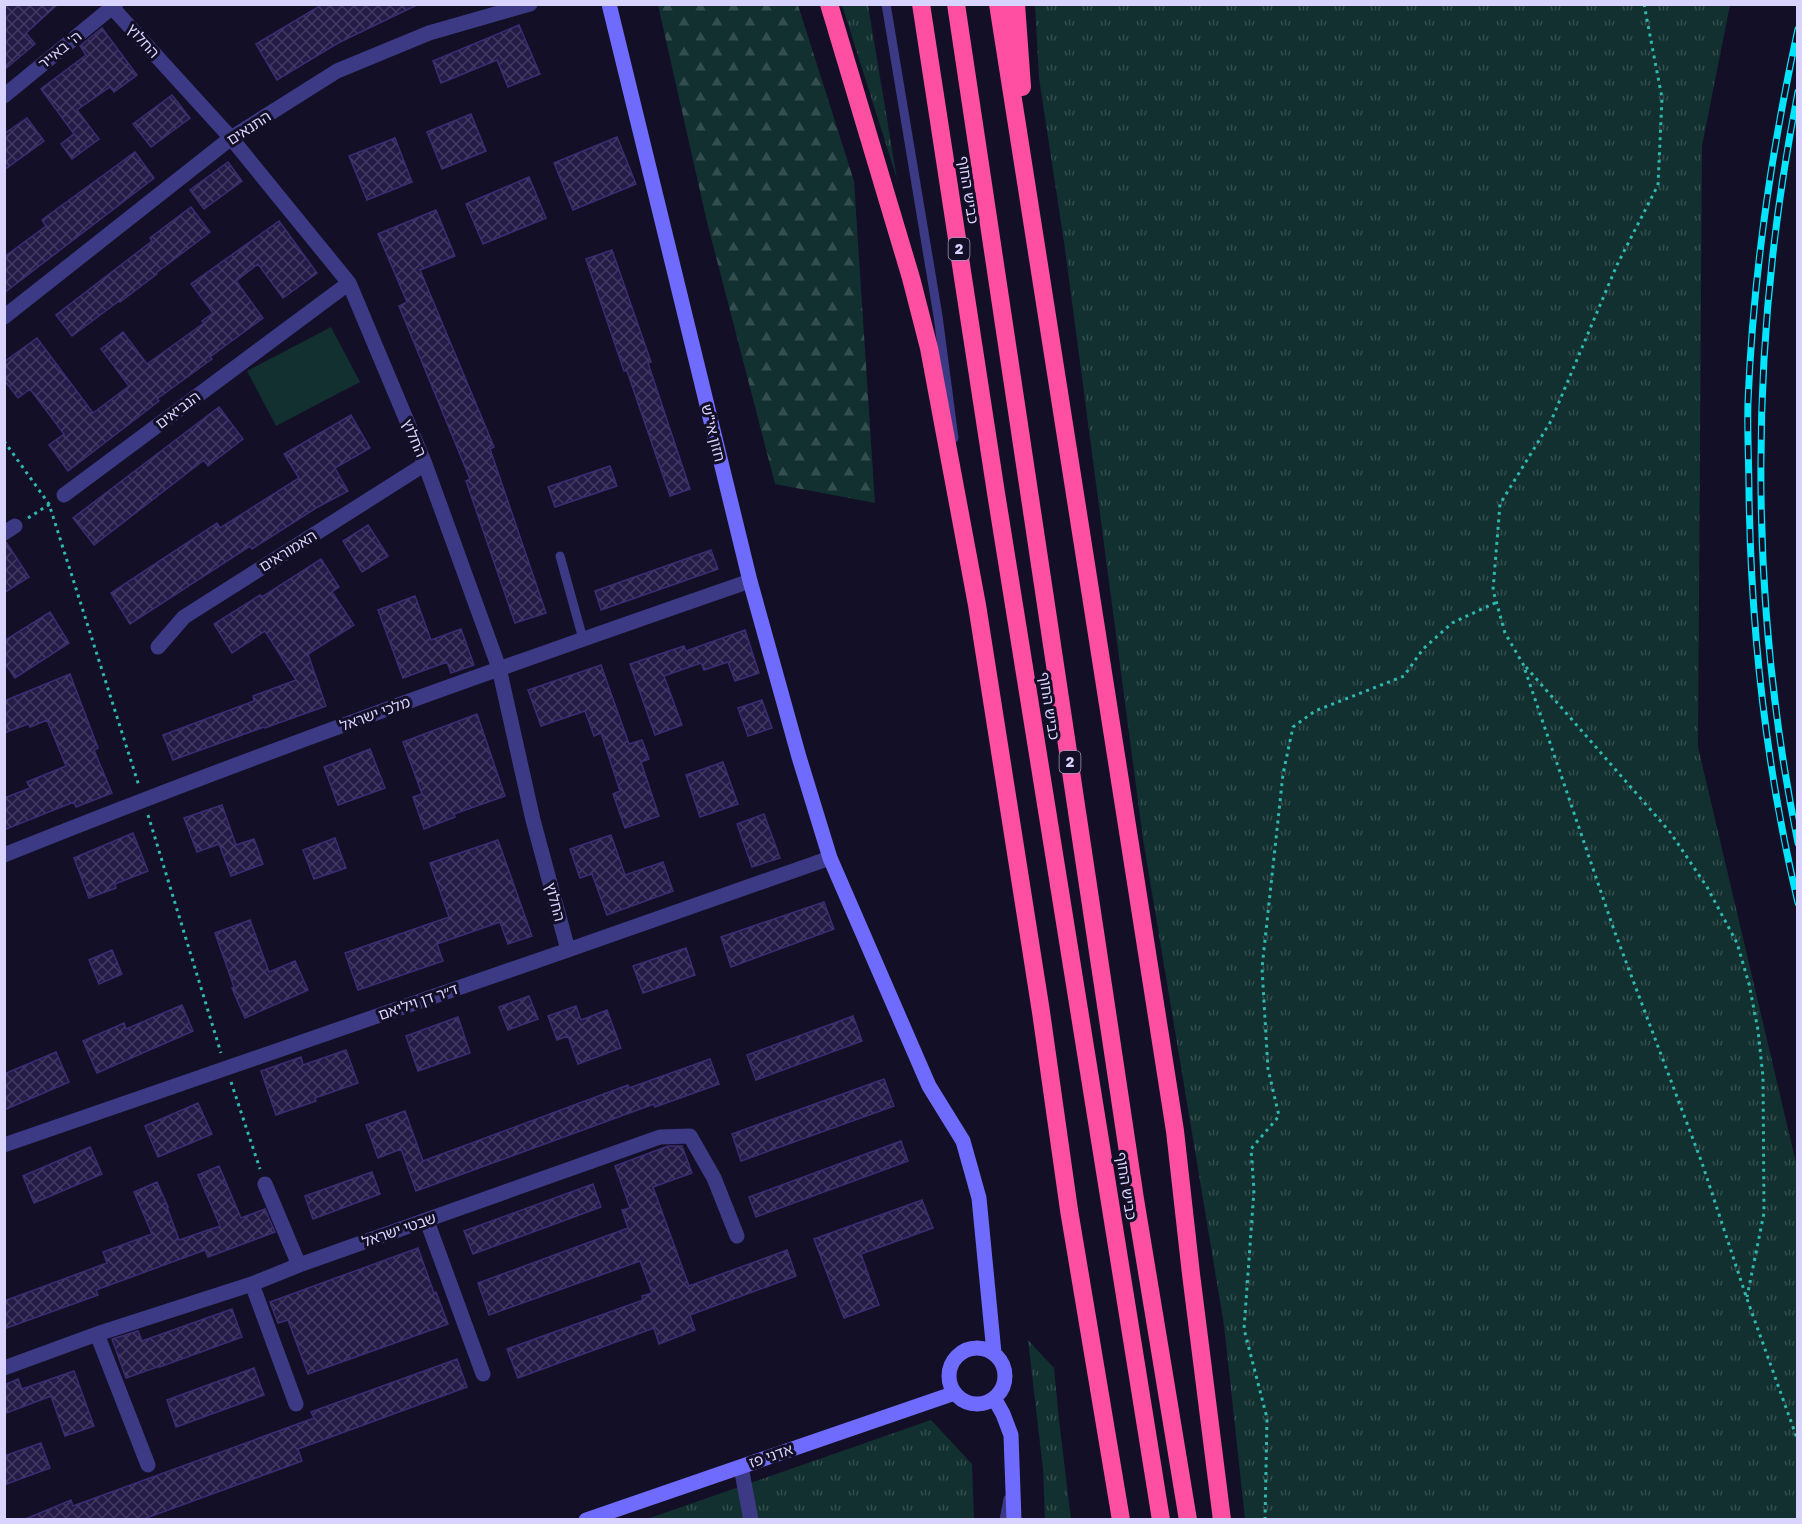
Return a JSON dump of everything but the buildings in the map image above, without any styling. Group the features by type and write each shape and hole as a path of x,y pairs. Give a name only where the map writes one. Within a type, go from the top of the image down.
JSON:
{"highway":[{"path":"829,4 888,199 929,348 977,605 1041,1012 1069,1210 1120,1520"},
{"name":"כביש החוף","path":"921,4 996,493 1161,1520"},
{"name":"כביש החוף","path":"956,4 1135,1199 1188,1520"},
{"path":"998,4 1175,1131 1222,1520"},
{"path":"1016,4 1032,220"},
{"path":"1102,1406 1114,1520"}],"street":[{"name":"התנאים","path":"4,317 231,138 338,71 429,33 530,4"},
{"name":"חזון אי\"ש","path":"609,4 750,581 830,858 929,1086 963,1141 979,1198 994,1353"},
{"name":"החלוץ","path":"113,6 231,138 349,283 425,464 499,668 533,820 568,951"},
{"name":"ה' באייר","path":"4,96 113,6"},
{"name":"הנביאים","path":"64,495 349,283"},
{"name":"האמוראים","path":"158,647 184,617 425,464"},
{"name":"מלכי ישראל","path":"4,855 143,800 499,668 750,581"},
{"name":"ד״ר דן ויליאם","path":"4,1145 568,951 830,858"},
{"name":"שבטי ישראל","path":"4,1368 97,1334 252,1284 298,1265 660,1137 690,1136 714,1178 737,1236"},
{"path":"265,1184 298,1265"},
{"path":"427,1221 483,1374"},
{"path":"252,1284 296,1404"},
{"path":"97,1334 148,1465"},
{"path":"974,1348 994,1353 1001,1360 1005,1369 1005,1382 1001,1391 986,1402 972,1403 963,1400 955,1393 951,1384 950,1374 957,1356 974,1348"},
{"name":"אדני פז","path":"586,1520 955,1393"},
{"path":"994,1398 1011,1434 1014,1520"},
{"path":"741,1467 751,1520"}],"lane":[{"path":"886,4 938,316 977,605"},
{"path":"560,556 583,639"},
{"path":"1004,1520 1014,1476"}],"path":[{"path":"1644,4 1662,98 1658,184 1617,265 1551,422 1500,504 1493,590 1505,633 1523,664 1670,832 1707,887 1737,943 1756,1018 1763,1077 1764,1213 1747,1299"},
{"path":"10,529 64,495"},
{"path":"1265,1520 1267,1418 1244,1329 1254,1190 1251,1149 1279,1116 1268,1069 1262,968 1283,774 1293,726 1315,711 1404,676 1423,650 1452,623 1497,602"},
{"path":"1523,664 1614,930 1702,1162 1797,1441"}],"green space":[{"path":"658,5 798,5 854,181 875,503 775,484 707,222"},
{"path":"842,5 868,5 897,179"},
{"path":"1035,5 1730,5 1702,146 1698,747 1797,1167 1797,1519 1245,1519 1224,1325 1143,839 1065,249 1039,78"},
{"path":"331,327 360,382 276,426 247,371"},
{"path":"1028,1340 1054,1368 1071,1519 1045,1519 1043,1469"},
{"path":"931,1420 972,1464 974,1519 644,1520"}],"railway":[{"path":"1798,29 1788,75 1765,215 1754,308 1748,402 1750,545 1762,699 1777,801 1798,903"},
{"path":"1798,92 1782,185 1770,279 1763,373 1761,468 1763,562 1770,657 1782,750 1798,843"}]}
